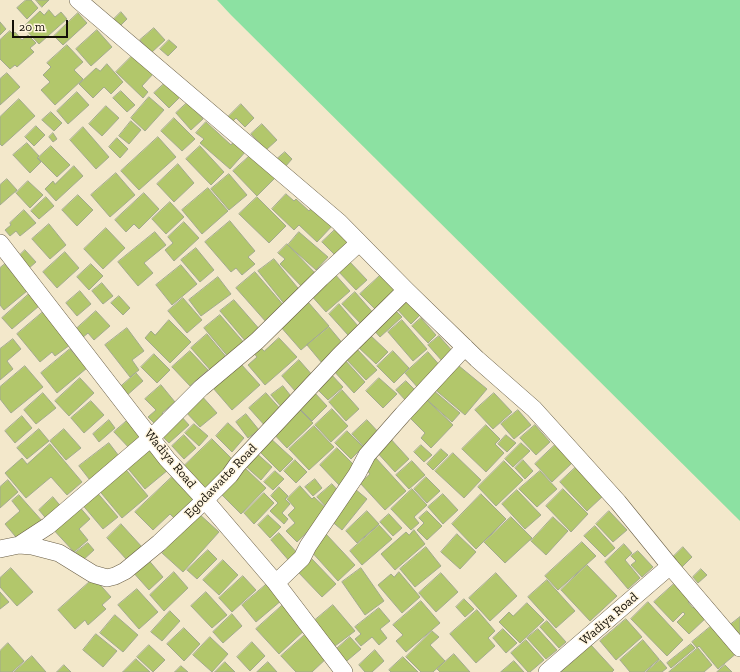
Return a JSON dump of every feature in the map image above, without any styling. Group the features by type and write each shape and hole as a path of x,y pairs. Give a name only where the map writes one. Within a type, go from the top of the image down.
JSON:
{"street":[{"path":"78,0 333,217 465,347 534,409 618,502 740,648"},
{"name":"Wadiya Road","path":"0,243 166,459 205,500 276,582 344,672"},
{"path":"19,545 48,526 151,438 201,388 257,341 359,243"},
{"name":"Egodawatte Road","path":"0,549 19,545 32,546 59,554 93,574 107,578 125,571 159,543 230,475 340,355 406,290"},
{"path":"276,582 302,558 308,546 357,474 367,455 465,347"},
{"name":"Wadiya Road","path":"547,672 670,566"}],"shaded area":[{"path":"217,0 740,0 740,521 231,15"}],"building":[{"path":"26,0 31,0 38,8 27,19 17,8"},
{"path":"36,0 49,0 42,7"},
{"path":"49,10 55,17 61,12 67,19 39,44 23,27 40,11 44,15"},
{"path":"121,12 127,19 118,28 112,21"},
{"path":"78,13 87,23 63,45 54,36"},
{"path":"0,22 6,29 0,35"},
{"path":"154,28 165,40 151,53 140,40"},
{"path":"97,30 112,47 91,66 76,49"},
{"path":"10,31 13,34 15,32 22,40 28,35 36,43 30,48 34,52 17,67 15,65 10,69 0,59 0,40"},
{"path":"169,40 177,47 168,56 160,49"},
{"path":"67,45 83,62 74,70 83,79 55,105 41,90 50,82 43,75 51,67 47,63"},
{"path":"134,54 154,73 142,86 148,92 143,98 116,72"},
{"path":"107,64 123,82 111,94 104,87 93,98 79,84 96,68 100,71"},
{"path":"7,73 20,87 0,105 0,79"},
{"path":"165,83 180,97 169,108 154,93"},
{"path":"121,91 135,105 127,112 113,98"},
{"path":"77,92 89,105 68,124 57,111"},
{"path":"149,97 164,110 145,131 131,118"},
{"path":"19,99 35,116 2,146 0,144 0,117"},
{"path":"188,102 203,119 191,130 176,113"},
{"path":"241,104 254,118 245,127 236,118 232,122 228,117"},
{"path":"106,106 119,118 102,136 89,124"},
{"path":"51,112 62,123 54,131 42,120"},
{"path":"174,118 195,139 182,151 161,131"},
{"path":"131,121 141,130 129,144 119,136"},
{"path":"206,122 231,145 235,140 247,150 230,169 200,143 204,139 196,133"},
{"path":"262,124 277,140 266,150 251,134"},
{"path":"36,126 45,135 34,146 25,137"},
{"path":"83,127 109,157 96,169 70,140"},
{"path":"53,133 57,139 53,142 49,137"},
{"path":"158,137 176,157 139,190 121,171"},
{"path":"117,138 128,149 120,158 109,147"},
{"path":"27,143 39,156 37,158 41,162 30,173 13,155"},
{"path":"51,146 70,165 57,177 38,158"},
{"path":"200,146 224,172 211,185 186,159"},
{"path":"285,152 292,159 285,167 277,159"},
{"path":"253,153 276,177 257,196 233,171"},
{"path":"178,164 194,183 174,202 157,184"},
{"path":"74,166 83,176 56,201 45,189 53,181 55,184"},
{"path":"116,173 135,195 110,217 91,195"},
{"path":"229,174 247,195 229,210 211,189"},
{"path":"7,179 17,190 0,205 0,185"},
{"path":"28,181 43,195 30,208 16,193"},
{"path":"208,188 228,211 202,234 182,210"},
{"path":"144,193 159,209 139,229 134,224 126,232 115,220"},
{"path":"286,194 294,201 296,199 309,211 314,205 334,224 317,242 299,225 294,230 272,209"},
{"path":"78,195 93,210 77,226 62,210"},
{"path":"46,197 54,206 39,219 31,211"},
{"path":"257,197 286,226 269,243 239,214"},
{"path":"170,202 184,217 166,234 152,219"},
{"path":"24,210 36,223 20,236 16,231 10,236 5,230"},
{"path":"230,221 255,251 248,257 255,264 242,275 236,268 231,272 205,242"},
{"path":"184,222 199,238 174,261 165,250 173,243 168,237"},
{"path":"49,224 66,245 50,259 32,239"},
{"path":"339,226 355,243 339,259 322,242"},
{"path":"106,228 125,248 103,269 84,249"},
{"path":"155,232 166,245 144,263 153,273 138,286 118,262"},
{"path":"299,232 328,257 316,270 288,245"},
{"path":"287,244 318,276 304,289 280,264 285,259 278,253"},
{"path":"196,248 214,270 200,282 181,260"},
{"path":"25,250 36,262 28,269 18,257"},
{"path":"65,252 79,268 57,288 43,272"},
{"path":"274,259 302,293 286,306 258,271"},
{"path":"348,260 367,280 356,290 337,270"},
{"path":"5,264 27,291 4,310 0,305 0,268"},
{"path":"91,264 103,276 89,290 77,277"},
{"path":"181,265 197,284 172,305 156,285"},
{"path":"255,272 285,307 267,323 236,288"},
{"path":"333,272 350,291 326,312 309,293"},
{"path":"384,272 401,290 378,312 360,294"},
{"path":"218,277 231,294 201,316 189,300"},
{"path":"102,283 113,296 103,304 92,291"},
{"path":"80,291 91,304 77,316 66,303"},
{"path":"355,292 375,315 363,326 342,304"},
{"path":"29,294 39,306 12,329 2,318"},
{"path":"406,295 422,313 411,324 394,306"},
{"path":"119,296 130,308 123,315 111,303"},
{"path":"183,298 202,320 187,333 168,311"},
{"path":"234,300 261,331 247,343 220,311"},
{"path":"308,302 329,326 301,350 280,326"},
{"path":"339,304 358,326 348,335 329,314"},
{"path":"392,307 402,317 380,337 371,327"},
{"path":"96,311 110,326 94,340 88,333 82,338 75,330"},
{"path":"43,312 70,345 55,356 52,352 40,362 17,334"},
{"path":"220,315 246,345 230,359 204,328"},
{"path":"421,318 436,335 428,343 412,326"},
{"path":"169,320 191,342 170,363 145,338 151,331 155,335"},
{"path":"402,320 427,349 413,361 388,332"},
{"path":"329,327 344,345 322,363 307,345"},
{"path":"127,328 144,351 132,360 139,370 130,377 105,345"},
{"path":"207,334 228,359 212,372 191,348"},
{"path":"369,334 388,352 376,364 357,346"},
{"path":"439,336 454,353 443,362 428,345"},
{"path":"279,338 297,357 265,385 248,365 257,357 253,352 259,346 264,351"},
{"path":"13,339 21,349 7,361 13,369 0,380 0,349"},
{"path":"356,348 377,370 366,380 346,359"},
{"path":"70,349 87,368 57,393 41,373"},
{"path":"190,351 208,370 190,386 172,367"},
{"path":"393,351 409,368 394,383 377,366"},
{"path":"428,352 442,368 419,389 405,373"},
{"path":"154,354 170,370 157,383 141,367"},
{"path":"344,359 365,382 354,393 332,369"},
{"path":"299,360 314,377 296,392 282,376"},
{"path":"453,361 487,389 465,415 432,387"},
{"path":"240,363 260,385 232,410 213,388"},
{"path":"25,366 43,387 11,413 0,399 0,387"},
{"path":"329,372 343,387 328,400 314,386"},
{"path":"136,373 143,381 125,397 118,389"},
{"path":"80,378 94,393 69,416 55,401"},
{"path":"379,378 397,394 383,408 366,391"},
{"path":"406,381 418,393 408,403 396,390"},
{"path":"161,385 175,402 162,413 166,418 157,426 148,417 156,410 145,399"},
{"path":"283,386 294,400 283,409 271,395"},
{"path":"342,390 359,409 346,421 329,402"},
{"path":"433,390 460,413 452,422 426,399"},
{"path":"313,391 327,406 312,421 297,406"},
{"path":"43,393 56,408 36,424 24,410"},
{"path":"266,393 284,413 267,428 249,408"},
{"path":"494,393 512,412 493,429 475,410"},
{"path":"200,394 217,413 200,427 183,409"},
{"path":"427,400 453,425 431,448 421,438 425,433 410,418"},
{"path":"91,401 104,415 84,433 71,418"},
{"path":"296,406 313,423 287,448 271,431"},
{"path":"332,409 348,426 331,442 315,425"},
{"path":"518,410 531,425 514,439 501,424"},
{"path":"246,414 259,430 248,438 236,422"},
{"path":"180,415 189,425 169,443 159,433"},
{"path":"22,416 32,428 15,443 5,431"},
{"path":"129,419 146,438 132,451 114,432"},
{"path":"109,420 115,428 99,442 93,434"},
{"path":"367,420 382,436 367,450 352,434"},
{"path":"228,423 244,438 232,452 216,436"},
{"path":"194,424 208,436 199,446 185,433"},
{"path":"486,425 500,439 495,444 504,453 486,472 462,449"},
{"path":"535,425 550,442 536,455 520,438"},
{"path":"314,426 334,447 309,470 289,449"},
{"path":"39,429 49,441 27,459 17,448"},
{"path":"64,429 81,448 66,460 50,441"},
{"path":"347,431 363,447 351,459 335,443"},
{"path":"184,435 196,448 184,459 172,446"},
{"path":"506,435 516,443 507,452 498,444"},
{"path":"388,436 409,459 395,472 374,449"},
{"path":"269,437 293,459 280,472 257,449"},
{"path":"212,439 236,463 205,493 182,468"},
{"path":"109,443 122,460 93,484 79,466"},
{"path":"521,443 530,451 513,467 505,459"},
{"path":"50,444 82,482 67,495 51,477 26,498 5,473 22,458 27,464"},
{"path":"556,444 573,462 552,482 535,464"},
{"path":"421,445 432,455 424,462 414,452"},
{"path":"147,446 168,470 145,489 125,465"},
{"path":"337,448 357,468 339,485 320,465"},
{"path":"441,449 448,455 433,470 427,464"},
{"path":"254,451 272,467 261,480 242,463"},
{"path":"453,453 481,480 464,498 435,471"},
{"path":"375,457 406,491 385,510 360,483 370,474 364,467"},
{"path":"295,460 307,472 296,483 284,471"},
{"path":"523,460 533,471 525,479 515,468"},
{"path":"412,461 425,475 409,489 396,475"},
{"path":"504,461 523,480 496,506 478,487"},
{"path":"123,466 148,496 122,518 97,488"},
{"path":"576,467 603,496 587,511 560,482"},
{"path":"245,468 266,488 241,514 220,493"},
{"path":"275,471 284,479 273,490 264,482"},
{"path":"540,471 557,489 537,507 519,489"},
{"path":"172,477 197,503 177,521 170,514 153,530 135,512"},
{"path":"426,477 440,491 427,503 414,489"},
{"path":"315,479 322,488 313,496 305,487"},
{"path":"8,480 18,492 0,508 0,487"},
{"path":"332,484 341,494 328,509 317,497"},
{"path":"300,486 312,499 314,497 329,511 297,542 286,531 295,523 288,515 295,508 287,499"},
{"path":"279,487 288,496 285,499 290,504 282,513 288,519 284,524 270,511 278,503 271,496"},
{"path":"355,489 367,499 342,530 329,519"},
{"path":"412,489 427,505 414,517 419,523 411,530 391,509"},
{"path":"563,489 588,514 571,532 546,506"},
{"path":"95,490 118,517 103,529 80,502"},
{"path":"517,490 541,515 525,529 502,504"},
{"path":"264,493 274,503 254,524 244,513"},
{"path":"443,494 458,510 443,524 428,507"},
{"path":"481,494 506,519 476,549 452,524"},
{"path":"19,495 43,522 20,542 5,524 20,511 12,501"},
{"path":"53,497 63,509 49,522 39,510"},
{"path":"77,504 90,519 79,529 88,540 74,552 51,527"},
{"path":"367,511 379,524 357,543 346,531"},
{"path":"427,511 442,526 427,540 417,530 424,523 419,518"},
{"path":"609,511 627,530 613,542 596,524"},
{"path":"198,513 219,532 183,572 162,553"},
{"path":"389,514 402,528 393,536 380,522"},
{"path":"268,515 281,527 270,538 258,525"},
{"path":"511,517 532,538 505,563 484,542"},
{"path":"553,517 568,531 546,555 531,541"},
{"path":"121,524 142,547 127,560 107,538"},
{"path":"379,525 392,539 362,565 350,551"},
{"path":"595,526 615,548 605,557 584,536"},
{"path":"414,530 425,544 395,570 381,554 406,532 409,535"},
{"path":"279,533 299,555 291,563 271,540"},
{"path":"326,534 355,565 338,581 309,549"},
{"path":"457,534 476,552 460,569 441,552"},
{"path":"582,542 596,556 558,590 545,576"},
{"path":"88,543 94,550 82,561 75,553"},
{"path":"624,544 632,553 625,560 640,578 628,589 605,562"},
{"path":"426,547 441,566 415,587 400,569"},
{"path":"683,547 692,557 681,568 672,558"},
{"path":"208,550 217,559 197,579 187,570"},
{"path":"638,551 653,567 642,577 631,565 636,561 631,556"},
{"path":"146,557 163,577 149,590 131,570"},
{"path":"312,559 336,584 322,597 298,572"},
{"path":"223,560 238,575 219,595 203,580"},
{"path":"587,565 617,596 590,621 561,590"},
{"path":"11,568 33,592 17,606 0,587 0,578"},
{"path":"361,568 384,601 365,615 342,582"},
{"path":"701,569 707,575 698,583 693,577"},
{"path":"174,572 188,588 164,611 150,595"},
{"path":"399,572 420,597 402,613 378,585 391,574 394,577"},
{"path":"441,573 458,592 436,612 419,593"},
{"path":"496,573 517,596 490,621 469,598"},
{"path":"243,576 256,590 232,612 219,598"},
{"path":"94,578 111,597 102,605 106,609 88,625 85,620 75,629 58,610"},
{"path":"547,580 575,611 556,628 528,597"},
{"path":"268,583 282,600 256,622 242,605"},
{"path":"674,584 690,601 688,602 693,608 697,605 708,616 689,634 677,622 685,614 683,612 673,622 654,602"},
{"path":"137,589 158,612 139,629 118,605"},
{"path":"0,592 9,602 0,609"},
{"path":"206,592 227,615 212,628 191,606"},
{"path":"464,599 474,609 465,617 456,607"},
{"path":"421,601 440,623 406,652 396,641 403,635 393,625"},
{"path":"648,602 683,640 667,656 631,619"},
{"path":"285,603 307,628 279,654 256,629"},
{"path":"527,603 544,620 520,643 499,622 509,612 513,616"},
{"path":"333,605 355,631 335,646 314,621"},
{"path":"379,608 390,621 380,629 387,638 379,645 372,637 361,646 355,639 361,634 355,627"},
{"path":"477,610 495,631 488,638 495,646 476,663 450,634"},
{"path":"170,611 180,621 162,641 151,632"},
{"path":"232,614 242,626 223,643 213,632"},
{"path":"115,615 138,635 123,652 100,633"},
{"path":"740,617 740,637 730,625"},
{"path":"626,619 642,637 616,660 600,641"},
{"path":"547,621 566,642 559,648 540,627"},
{"path":"715,623 738,652 718,669 699,646 697,648 692,642"},
{"path":"184,628 200,644 184,661 167,644"},
{"path":"503,629 517,643 506,653 493,638"},
{"path":"538,629 557,650 546,659 527,638"},
{"path":"432,631 439,637 430,645 445,661 433,672 421,672 406,657"},
{"path":"307,633 329,656 312,672 296,672 281,656"},
{"path":"96,634 117,651 103,667 83,650"},
{"path":"210,637 228,654 212,672 193,655"},
{"path":"350,637 361,649 342,665 332,653"},
{"path":"526,640 544,660 530,672 528,672 511,653"},
{"path":"643,640 659,659 644,672 630,672 620,660"},
{"path":"252,642 265,656 250,671 237,657"},
{"path":"8,643 24,661 12,672 0,672 0,651"},
{"path":"691,644 695,648 671,668 667,663"},
{"path":"149,645 165,660 153,672 137,657"},
{"path":"591,645 614,670 612,672 561,672"},
{"path":"698,648 712,665 704,672 669,672"},
{"path":"375,650 384,661 372,672 365,672 359,665"},
{"path":"454,654 470,672 440,672 437,669"},
{"path":"32,656 46,672 14,672"},
{"path":"403,657 418,672 391,672 389,670"},
{"path":"136,659 150,672 123,672"},
{"path":"660,660 667,668 662,672 646,672"},
{"path":"514,661 524,672 501,672"},
{"path":"225,662 235,672 215,672"},
{"path":"268,662 277,672 257,672"},
{"path":"64,665 71,672 57,672"},
{"path":"725,665 732,672 717,672"},
{"path":"181,666 188,672 175,672"}]}
